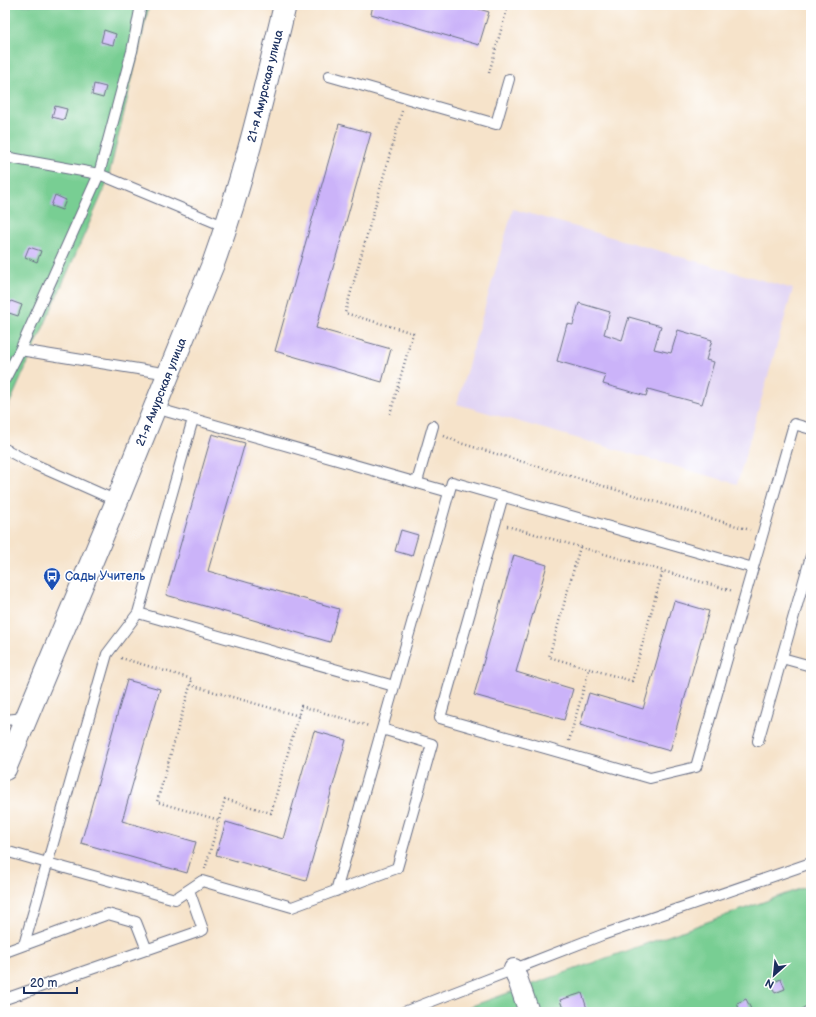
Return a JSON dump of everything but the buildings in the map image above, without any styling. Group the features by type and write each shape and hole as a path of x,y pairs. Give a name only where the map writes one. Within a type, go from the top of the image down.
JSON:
{"main road":[{"name":"21-я Амурская улица","path":"5,769 15,719 117,501 169,374 226,227 250,146 285,5"}],"street":[{"path":"514,969 529,1012"}],"lane":[{"path":"5,379 20,350 99,174 132,51 141,5"},
{"path":"329,76 496,124 509,79"},
{"path":"5,157 99,174 226,227"},
{"path":"20,350 169,374"},
{"path":"155,408 449,492"},
{"path":"24,945 106,654 138,613 193,419"},
{"path":"503,496 440,718 650,778 696,767 794,424 811,429"},
{"path":"417,482 433,426"},
{"path":"5,449 27,461 117,501"},
{"path":"336,891 452,482 753,568"},
{"path":"758,741 811,556"},
{"path":"138,613 394,686"},
{"path":"782,658 811,666"},
{"path":"5,850 175,899 202,881 292,907 397,868 432,744 382,729"},
{"path":"404,1012 602,935 811,863"},
{"path":"5,999 203,930 189,890"},
{"path":"5,952 108,914 136,922 147,950"},
{"path":"807,1012 811,1010"}],"path":[{"path":"489,73 508,5"},
{"path":"390,414 413,333 345,313 406,98"},
{"path":"433,426 444,437 460,443 762,533"},
{"path":"496,522 745,594"},
{"path":"580,547 549,657 632,681 663,570"},
{"path":"106,654 192,679 157,802 219,820"},
{"path":"565,754 589,669"},
{"path":"190,685 298,716"},
{"path":"202,881 225,799 271,813 301,706 382,729"}],"shaded area":[{"path":"513,209 793,289 737,484 457,404"}],"green space":[{"path":"5,5 149,5 107,183 5,414"},
{"path":"811,885 811,1012 455,1012"}],"place":[{"name":"Сады Учитель","path":"52,591"}]}
